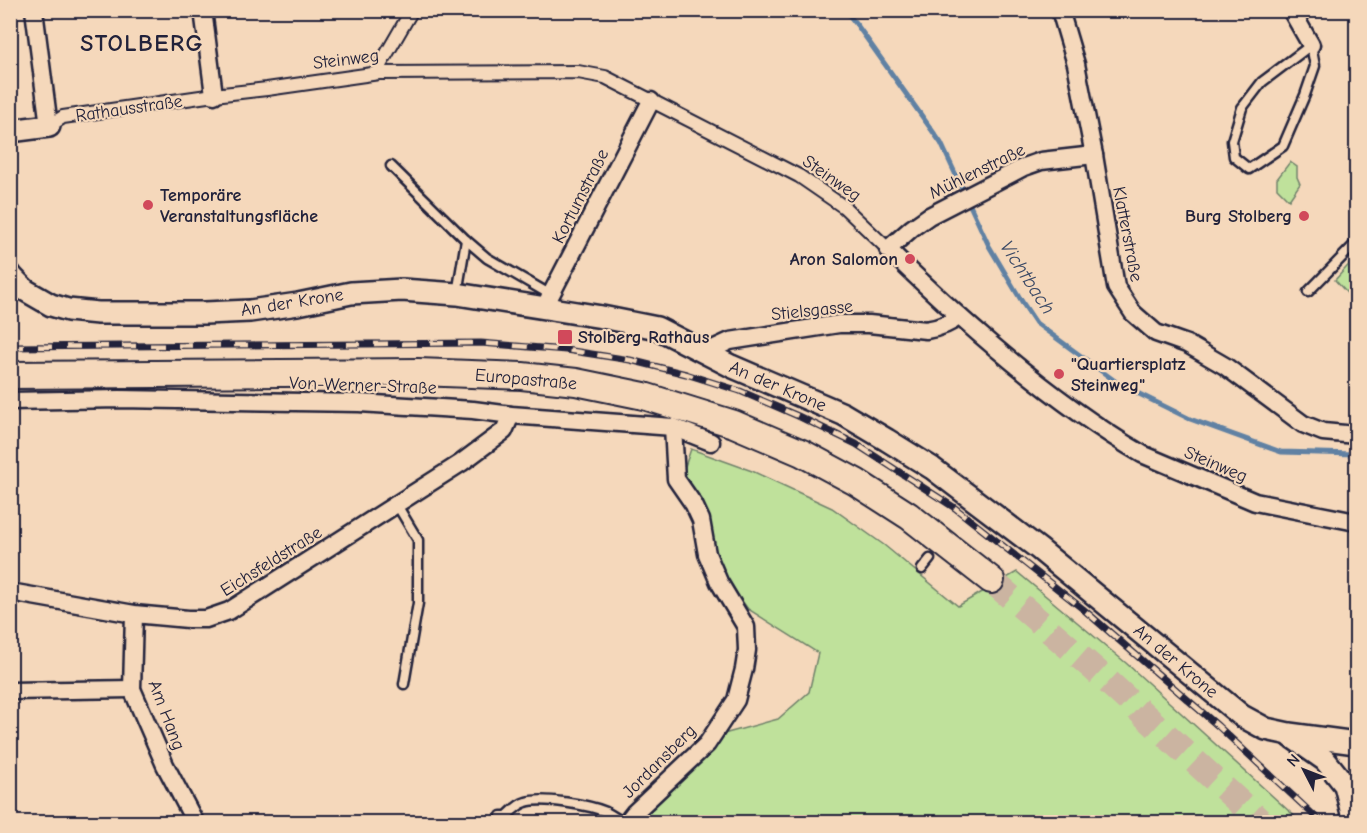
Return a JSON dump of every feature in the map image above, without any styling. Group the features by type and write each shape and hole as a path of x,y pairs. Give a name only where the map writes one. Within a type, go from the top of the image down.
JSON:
{"main road":[{"name":"Europastraße","path":"10,375 418,372 522,376 576,382 644,396 734,424 802,453 856,482 909,516 978,573"}],"street":[{"path":"34,10 50,126"},
{"path":"203,10 214,95"},
{"path":"379,73 380,67 412,10"},
{"name":"Klatterstraße","path":"1060,10 1076,64 1116,287 1133,313 1156,333 1187,344 1225,366 1303,424 1323,432 1356,435"},
{"path":"1291,10 1311,45"},
{"path":"1303,10 1311,45"},
{"name":"Steinweg","path":"214,95 379,73 578,72 605,77 799,176 844,207 939,299 1047,389 1093,423 1142,454 1255,502 1356,522"},
{"name":"Rathausstraße","path":"10,131 50,126 63,117 214,95"},
{"name":"Kortumstraße","path":"548,302 651,101"},
{"name":"Mühlenstraße","path":"888,249 921,221 1024,167 1041,161 1094,155"},
{"name":"An der Krone","path":"10,274 25,290 51,305 68,310 98,313 250,311 351,293 402,290 548,302 657,328 704,353 843,414 932,468 1039,549 1242,716 1266,729 1289,735 1356,743"},
{"name":"Stielsgasse","path":"704,353 730,341 839,324 935,329 952,323 959,316"},
{"name":"Von-Werner-Straße","path":"10,401 132,399 359,403 674,427 711,442"},
{"name":"Eichsfeldstraße","path":"10,592 134,614 188,619 219,616 461,463 504,431 511,415"},
{"name":"Jordansberg","path":"627,822 707,744 736,700 747,650 746,627 719,582 707,554 701,520 694,505 676,479 674,427"},
{"name":"Am Hang","path":"134,614 132,689 165,765 195,822"},
{"path":"10,691 132,689"},
{"path":"1289,735 1325,760 1345,785 1354,822"},
{"path":"1354,822 1356,782"}],"lane":[{"path":"1311,45 1315,66 1283,146 1249,169 1234,157 1232,141 1242,108 1262,82 1311,45"},
{"path":"391,166 466,240 548,302"},
{"path":"457,294 466,240"},
{"path":"1308,292 1356,243"},
{"path":"397,505 418,540 418,603 404,684"},
{"path":"922,569 930,559"},
{"path":"501,816 507,816 525,802 538,800 586,806 607,812 622,822"}],"green space":[{"path":"1290,162 1297,167 1300,184 1289,200 1277,188 1277,179"},
{"path":"1356,257 1356,300 1355,302 1335,280"},
{"path":"691,449 752,471 832,508 884,545 958,606 1017,572 1126,663 1301,822 634,822 720,735 778,719 809,692 818,653 748,609 726,579 682,475"}],"waterway":[{"name":"Vichtbach","path":"845,10 941,143 989,246 1036,323 1119,384 1190,419 1281,452 1356,454"}],"tunnel":[{"path":"991,580 1094,669 1261,822"}],"railway":[{"path":"10,347 481,343 566,350 630,360 740,391 856,444 955,508 1083,609 1218,726 1321,822"}],"place":[{"name":"Temporäre Veranstaltungsfläche","path":"148,205"},
{"name":"Burg Stolberg","path":"1304,216"},
{"name":"Aron Salomon","path":"910,259"},
{"name":"Stolberg Rathaus","path":"565,337"},
{"name":"\"Quartiersplatz Steinweg\"","path":"1059,374"}],"district":[{"name":"STOLBERG","path":"142,43"}]}
